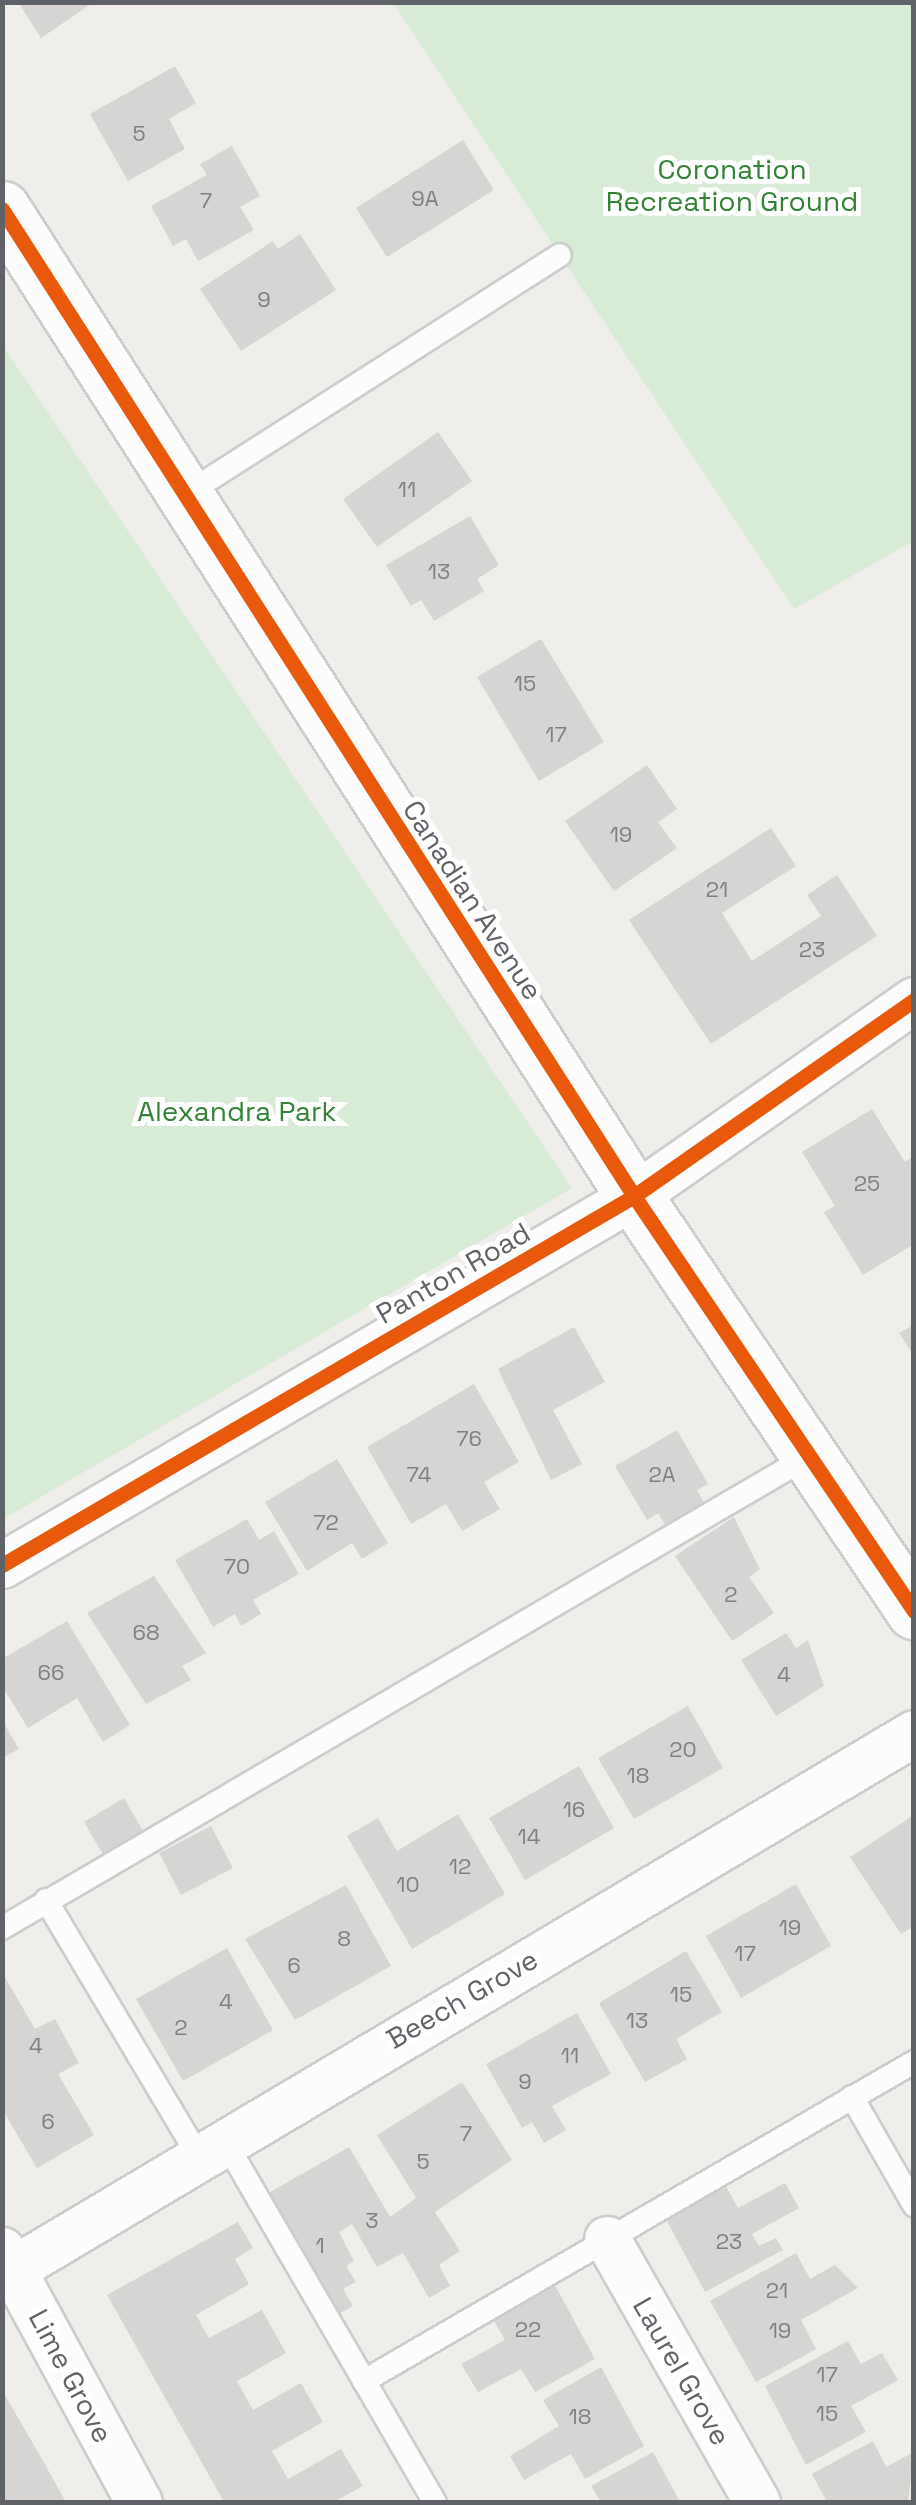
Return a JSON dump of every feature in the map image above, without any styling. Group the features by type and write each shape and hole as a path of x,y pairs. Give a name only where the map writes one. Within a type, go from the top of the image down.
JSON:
{"street":[{"name":"Canadian Avenue","path":"2,208 634,1196 914,1611"},
{"name":"Panton Road","path":"2,1565 634,1196 914,1000"},
{"name":"Beech Grove","path":"8,2260 211,2148 914,1733"},
{"name":"Laurel Grove","path":"607,2240 756,2502"},
{"name":"Lime Grove","path":"8,2260 140,2502"}],"lane":[{"path":"183,496 560,255"},
{"path":"2,1928 809,1456"},
{"path":"46,1900 364,2382 434,2502"},
{"path":"364,2382 914,2062"},
{"path":"852,2098 914,2206"}],"green space":[{"name":"Coronation Recreation Ground","path":"393,3 913,3 913,541 794,609"},
{"name":"Alexandra Park","path":"3,346 572,1188 2,1519"}],"building":[{"path":"18,2 94,2 41,38"},
{"path":"175,66 196,103 169,119 185,149 128,181 90,114"},
{"path":"463,140 494,190 387,257 356,208"},
{"path":"232,146 260,196 240,207 254,230 198,261 186,239 173,246 151,206 207,175 200,164"},
{"path":"300,234 336,290 241,351 200,289 273,241 278,249"},
{"path":"438,432 472,481 377,547 343,499"},
{"path":"470,516 499,565 477,579 484,591 434,621 421,600 411,606 386,565"},
{"path":"541,639 604,742 539,781 477,677"},
{"path":"647,765 677,809 658,822 677,848 614,891 565,821"},
{"path":"771,828 796,866 722,913 752,961 821,916 807,895 837,875 877,936 711,1044 629,920"},
{"path":"872,1109 905,1162 914,1156 914,1244 863,1275 824,1212 835,1206 802,1152"},
{"path":"914,1325 914,1356 899,1333"},
{"path":"574,1327 605,1382 553,1410 582,1464 551,1480 498,1369"},
{"path":"474,1384 519,1462 484,1482 500,1509 462,1531 446,1504 411,1524 367,1447"},
{"path":"677,1430 708,1484 697,1490 706,1506 667,1528 658,1513 647,1520 615,1466"},
{"path":"337,1459 388,1543 362,1559 352,1543 307,1571 265,1502"},
{"path":"734,1517 760,1569 749,1577 774,1613 732,1641 675,1556"},
{"path":"247,1519 259,1540 274,1531 299,1574 253,1600 261,1614 241,1626 235,1614 213,1627 175,1560"},
{"path":"154,1576 206,1653 182,1666 191,1680 146,1704 87,1613"},
{"path":"67,1621 130,1725 103,1742 77,1698 28,1728 2,1686 2,1659"},
{"path":"786,1633 796,1648 808,1640 824,1686 776,1716 741,1660"},
{"path":"688,1706 723,1768 634,1819 598,1758"},
{"path":"2,1720 19,1749 2,1758"},
{"path":"579,1766 614,1828 525,1880 489,1818"},
{"path":"124,1798 147,1838 107,1861 84,1822"},
{"path":"458,1814 505,1894 412,1949 347,1836 378,1818 397,1851"},
{"path":"914,1815 914,1926 901,1934 850,1857"},
{"path":"211,1826 233,1868 181,1895 159,1853"},
{"path":"796,1884 831,1946 741,1998 706,1936"},
{"path":"346,1885 391,1966 295,2020 245,1939"},
{"path":"227,1948 273,2030 183,2081 136,1999"},
{"path":"686,1951 722,2012 676,2039 687,2059 645,2082 599,2003"},
{"path":"2,1972 35,2029 55,2019 79,2063 58,2074 94,2135 37,2168 2,2109"},
{"path":"577,2013 611,2074 552,2106 566,2130 544,2143 532,2122 522,2128 486,2064"},
{"path":"462,2082 512,2160 435,2212 460,2251 439,2265 450,2286 429,2298 403,2253 377,2267 352,2224 339,2232 354,2261 346,2266 356,2282 343,2289 353,2306 335,2316 265,2195 349,2147 390,2217 416,2198 377,2135"},
{"path":"722,2179 738,2208 785,2183 799,2208 752,2234 759,2246 776,2238 783,2250 705,2292 662,2212"},
{"path":"238,2222 253,2248 235,2259 249,2284 196,2315 209,2338 262,2310 286,2353 237,2381 253,2410 301,2383 323,2422 272,2451 288,2479 341,2449 363,2486 334,2502 224,2502 107,2295"},
{"path":"796,2253 810,2279 835,2265 858,2288 801,2320 816,2349 756,2382 710,2301"},
{"path":"551,2278 595,2359 535,2392 521,2369 478,2392 461,2364 505,2340 489,2312"},
{"path":"848,2341 861,2364 882,2353 898,2380 851,2406 866,2432 806,2465 765,2386"},
{"path":"601,2367 644,2446 585,2479 571,2454 524,2480 510,2456 559,2426 543,2400"},
{"path":"2,2390 39,2454 66,2502 2,2502"},
{"path":"873,2441 886,2467 914,2452 908,2502 827,2502 812,2474"},
{"path":"653,2452 680,2502 601,2502 591,2486"}],"cycle path":[{"path":"2,209 634,1196 914,1611"},
{"path":"2,1565 634,1196 914,1000"}]}
